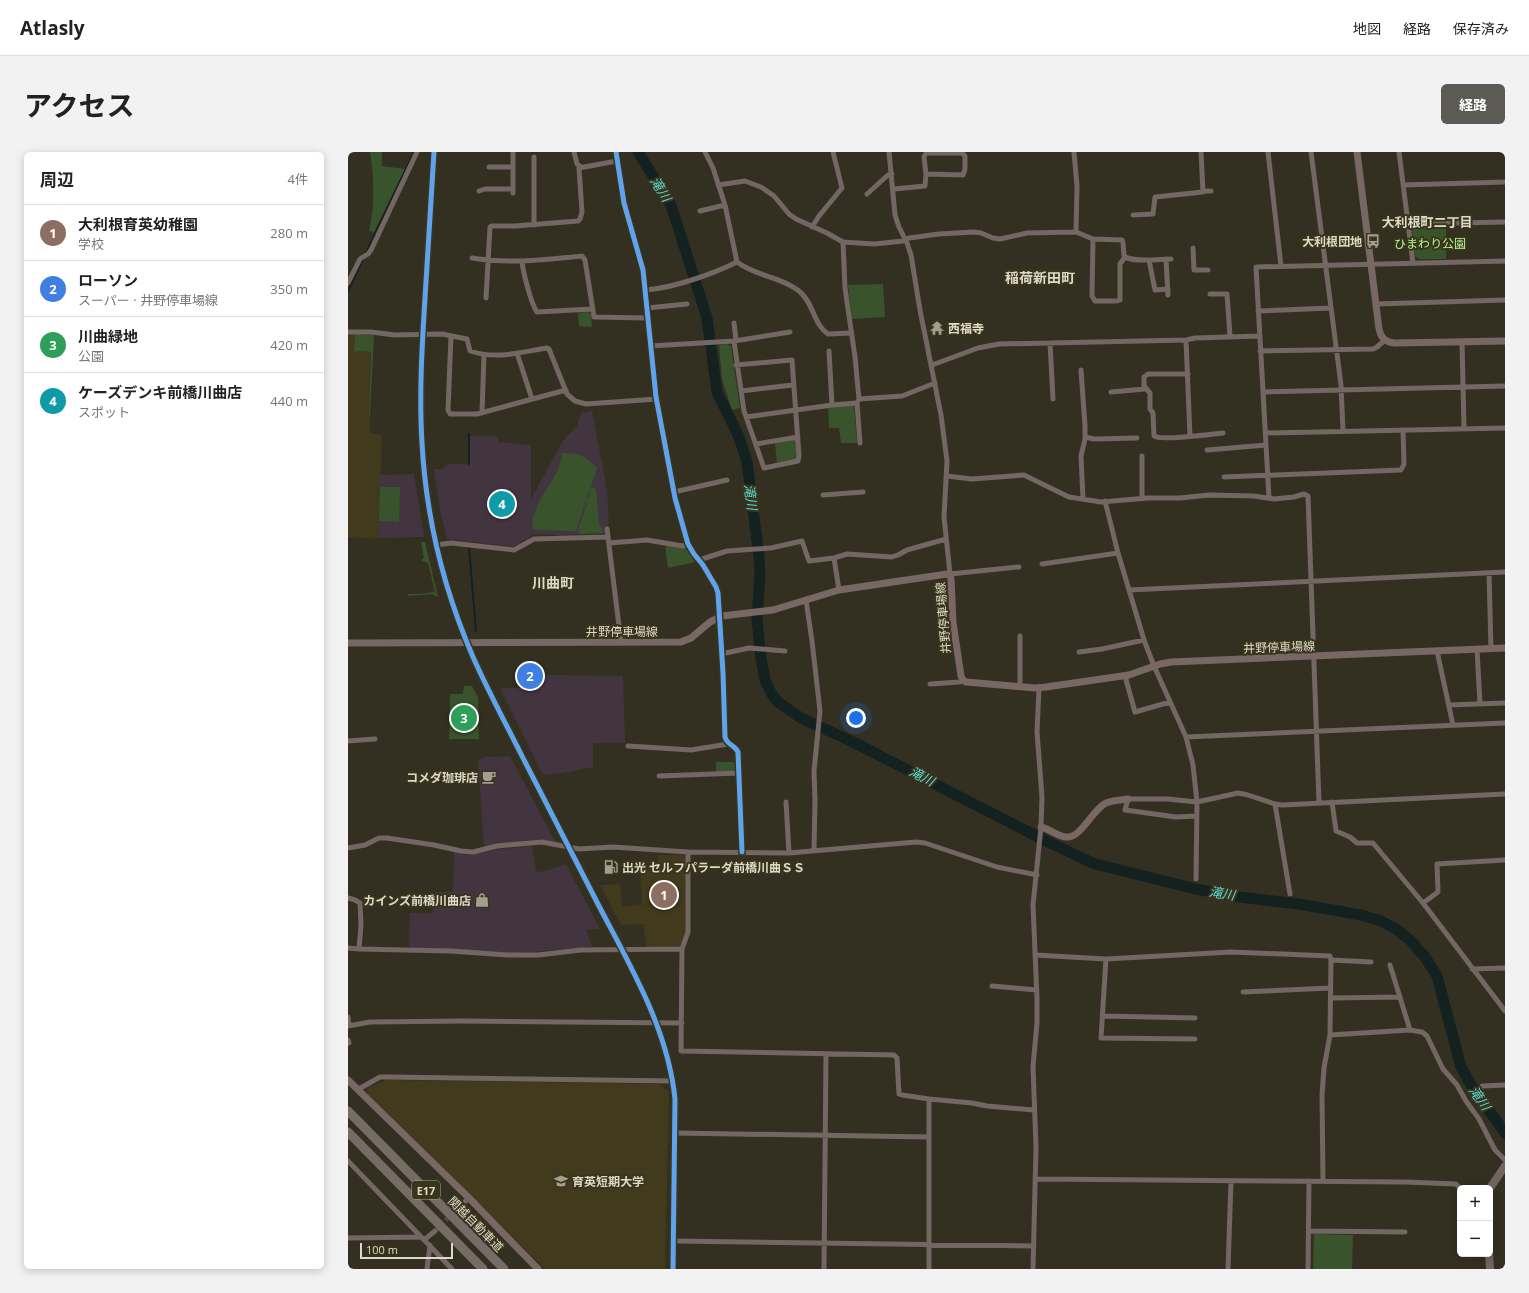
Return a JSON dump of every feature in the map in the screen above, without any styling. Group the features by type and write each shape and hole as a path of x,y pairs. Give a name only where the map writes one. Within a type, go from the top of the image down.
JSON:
{"highway":[{"name":"関越自動車道","path":"348,1111 504,1269"},
{"name":"E17","path":"348,1132 483,1269"}],"main road":[{"path":"1492,1185 1505,1166"},
{"path":"1489,1257 1490,1269"}],"street":[{"path":"348,283 360,259 371,250 417,152"},
{"path":"434,152 420,386 422,444 426,485 436,545 450,596 468,643 502,717 622,950 657,1023 667,1052 673,1081 675,1133 673,1269"},
{"path":"479,190 513,191 513,152"},
{"path":"574,152 577,164 581,168"},
{"path":"616,152 624,203 642,263 657,399 674,492 688,544 717,590 722,654 725,737 728,744 737,749 742,852"},
{"path":"705,152 713,168 725,205 737,262"},
{"path":"812,227 842,188 833,152"},
{"path":"889,152 894,189 895,216 911,255 921,316 932,365 947,461 944,508 950,574 1019,567"},
{"path":"1074,152 1077,186 1076,232"},
{"path":"1202,152 1203,191"},
{"path":"1268,152 1281,266"},
{"path":"1311,152 1341,390 1343,431"},
{"path":"1357,152 1379,330 1382,337 1385,340 1395,343 1505,341"},
{"path":"1399,152 1413,263"},
{"path":"894,189 924,186 926,174 924,157 926,153 962,153 964,155 965,169 962,175 926,174"},
{"path":"534,157 534,225"},
{"path":"581,168 618,161"},
{"path":"489,167 514,167"},
{"path":"486,298 491,226 577,222 580,220 582,215 582,197 579,171 581,168"},
{"path":"867,194 888,175 892,174"},
{"path":"718,185 740,181 755,184 774,196 792,216 843,242 874,244 945,234 978,232 989,238 1000,239 1027,233 1076,232 1093,239 1122,240 1124,242 1125,257 1120,264 1120,300 1095,301 1092,296 1093,239"},
{"path":"1403,185 1505,182"},
{"path":"1133,215 1153,214 1155,197 1211,191"},
{"path":"700,211 725,205"},
{"path":"1408,224 1505,222"},
{"path":"843,242 845,288 855,357 860,443"},
{"path":"1193,248 1194,270 1208,270"},
{"path":"472,258 488,261 522,261 582,256 585,260 593,316 595,318 648,318"},
{"path":"1125,257 1150,260 1168,259 1168,295"},
{"path":"1150,260 1155,290 1168,289"},
{"path":"522,261 529,290 537,312 592,309"},
{"path":"1269,498 1256,267 1505,261"},
{"path":"646,290 686,281 737,262 797,290 805,297 811,306 819,326 828,334 851,333"},
{"path":"1210,294 1227,294 1230,336"},
{"path":"1376,304 1505,300"},
{"path":"647,308 688,304"},
{"path":"1258,311 1331,308"},
{"path":"734,323 736,365 746,417 764,468 798,461 800,456 792,360 736,365"},
{"path":"348,332 371,332 395,335 422,333 442,334 467,339 470,351 484,355 502,356 547,348 549,349 571,399 578,403 586,404 657,399"},
{"path":"650,346 720,342 790,332"},
{"path":"451,336 448,412 452,415 471,415 482,413 566,390"},
{"path":"932,365 978,348 999,344 1186,340 1230,336 1260,336"},
{"path":"1186,340 1190,436"},
{"path":"1260,351 1373,348 1377,347 1385,340"},
{"path":"1462,342 1464,428"},
{"path":"1050,343 1053,398"},
{"path":"829,351 832,404"},
{"path":"517,353 532,399"},
{"path":"482,413 484,355"},
{"path":"1081,370 1085,437 1081,456 1083,499"},
{"path":"1188,374 1147,375 1144,378 1145,389 1150,393 1150,409 1153,413 1153,434 1155,437 1160,438 1223,433"},
{"path":"746,417 832,404 902,396 935,383"},
{"path":"741,391 793,385"},
{"path":"1263,392 1505,386"},
{"path":"1111,392 1145,389"},
{"path":"1265,433 1505,428"},
{"path":"1224,477 1401,470 1404,464 1403,430"},
{"path":"756,444 798,437"},
{"path":"1085,437 1094,439 1137,438"},
{"path":"1207,450 1266,445"},
{"path":"1142,456 1142,498"},
{"path":"947,476 972,479 1024,475 1069,497 1105,501 1142,498 1180,498 1209,495 1254,496 1282,499 1304,494 1308,496 1315,731 1319,803"},
{"path":"674,492 727,480"},
{"path":"823,495 863,492"},
{"path":"1105,501 1118,553 1144,640 1186,737 1194,765 1197,802 1196,879"},
{"path":"607,529 621,642"},
{"path":"436,545 452,543 514,550 534,539 608,537"},
{"path":"699,560 727,551 766,548 802,541 809,561 834,558 847,554 892,557 906,550 946,539"},
{"path":"609,543 647,540 684,546 688,544"},
{"path":"1042,564 1118,553"},
{"path":"834,558 839,590"},
{"path":"1129,590 1505,572"},
{"path":"1489,573 1491,649"},
{"name":"井野停車場線","path":"348,642 468,643 684,641 691,638 719,617 766,611 839,590 950,574 953,622 961,676 963,680 1039,688 1125,676 1154,666 1179,662 1505,648"},
{"path":"806,600 820,704 814,771 814,850"},
{"path":"1020,636 1020,686"},
{"path":"1079,652 1102,649 1144,640"},
{"path":"722,654 751,648 785,651"},
{"path":"1477,650 1480,704"},
{"path":"1438,652 1452,725"},
{"path":"1125,676 1135,712 1170,702"},
{"path":"930,684 960,682 963,680"},
{"path":"1033,1269 1036,1147 1032,1066 1037,1023 1037,990 1033,905 1041,829 1042,797 1037,732 1039,688"},
{"path":"1448,705 1505,703"},
{"path":"1186,737 1505,723"},
{"path":"348,741 375,739"},
{"path":"628,746 692,750 728,744"},
{"path":"659,776 739,773"},
{"path":"1041,829 1070,837 1083,827 1101,806 1106,803 1128,799 1168,799 1197,802 1238,793 1275,804 1505,794"},
{"path":"1128,799 1125,810 1176,817 1197,816"},
{"path":"786,802 789,853"},
{"path":"1332,802 1336,831 1350,837 1357,843 1373,843 1423,903 1505,1011"},
{"path":"1275,804 1290,894"},
{"path":"348,848 365,845 379,838 438,846 461,852 473,852 497,846 534,842 568,846 578,849 613,847 688,852 789,853 919,842 997,867 1037,875"},
{"path":"688,852 688,932 682,949 681,1051 894,1055 897,1058 899,1094 987,1106 1034,1110"},
{"path":"1423,903 1438,892 1437,864 1505,860"},
{"path":"348,898 355,900 360,904 361,925 359,949"},
{"path":"348,948 451,951 506,955 538,955 581,950 682,949"},
{"path":"1035,955 1106,958 1231,952 1330,956 1332,960 1330,988 1330,1035 1324,1068 1322,1095 1323,1181"},
{"path":"1106,958 1101,1038 1195,1040"},
{"path":"1332,960 1371,962"},
{"path":"1390,965 1410,1030"},
{"path":"1472,969 1505,968"},
{"path":"992,986 1037,990"},
{"path":"1243,992 1330,988"},
{"path":"1331,998 1400,997"},
{"path":"1102,1016 1195,1018"},
{"path":"348,1017 349,1026 370,1022 463,1021 682,1023"},
{"path":"1330,1035 1410,1030 1422,1032 1427,1036 1443,1069 1457,1085 1479,1119 1495,1150 1505,1160"},
{"path":"824,1269 826,1054"},
{"path":"357,1090 380,1077 388,1076 673,1081"},
{"path":"348,1080 469,1198 538,1269"},
{"path":"1482,1086 1505,1085"},
{"path":"929,1099 929,1269"},
{"path":"675,1133 929,1137"},
{"path":"348,1161 452,1269"},
{"path":"1035,1179 1323,1181 1457,1185"},
{"path":"1228,1269 1231,1181"},
{"path":"1308,1269 1309,1182"},
{"path":"458,1208 469,1198"},
{"path":"348,1238 423,1239 435,1231"},
{"path":"1309,1231 1404,1232"},
{"path":"674,1241 1034,1246"},
{"path":"427,1269 430,1245"}],"shaded area":[{"path":"348,334 354,334 357,351 371,352 369,414 370,433 382,435 378,538 374,539 348,537"},
{"path":"592,411 605,479 608,503 609,533 561,535 531,534 531,536 514,546 447,539 440,510 434,469 442,469 449,464 470,464 470,436 494,436 498,438 498,442 531,445 531,499 562,442 577,426 581,413"},
{"path":"414,474 424,537 378,538 380,475"},
{"path":"543,675 623,676 625,743 593,743 593,767 543,775 500,688 538,688 538,684 542,684"},
{"path":"510,756 556,843 541,839 484,846 478,760 485,757"},
{"path":"532,846 536,872 545,871 566,864 600,929 586,930 592,947 517,953 409,948 410,913 433,913 435,892 453,892 454,852 468,855 501,849"},
{"path":"658,855 683,855 686,857 686,932 681,947 646,947 644,924 621,925 600,885 620,884 622,906 642,905 640,868 658,869"},
{"name":"育英短期大学","path":"386,1080 659,1084 669,1091 665,1269 545,1269 368,1094 367,1088"}],"green space":[{"path":"370,152 382,152 382,166 405,169 374,232 369,231 373,192"},
{"name":"ひまわり公園","path":"1446,226 1446,259 1419,259 1415,256 1412,229 1415,227"},
{"path":"883,284 885,317 852,319 848,285"},
{"path":"588,312 591,315 592,327 579,326 578,313"},
{"path":"354,334 374,335 370,415 371,352 358,351 354,353"},
{"path":"726,344 731,346 740,408 732,410 722,379 719,345"},
{"path":"854,405 857,443 841,443 839,428 829,428 828,407"},
{"path":"795,440 797,442 798,457 795,460 777,463 775,443"},
{"path":"562,453 582,456 597,468 576,531 532,529 536,509 556,472"},
{"path":"380,487 400,487 399,522 379,521"},
{"path":"591,487 596,489 599,523 604,533 580,534 578,530 580,523 583,523 581,521 583,514 585,514 585,507 588,505 586,503 588,497 591,497 589,494"},
{"path":"421,542 425,542 438,597 432,594 408,596 408,594 435,592 428,563 422,561 424,558"},
{"path":"665,547 685,548 688,550 695,562 668,568"},
{"path":"464,686 472,686 478,697 479,739 449,739 450,694 463,694"},
{"path":"716,762 734,762 736,767 733,771 716,772"},
{"path":"1314,1234 1353,1235 1352,1269 1313,1269"}],"waterway":[{"path":"366,253 414,152"},
{"name":"滝川","path":"638,152 671,205 707,318 717,392 739,437 747,462 759,556 760,574 757,619 761,659 765,680 771,693 778,702 801,718 853,742 1044,840 1095,864 1196,889 1239,897 1299,904 1361,915 1381,921 1396,929 1410,940 1425,957 1437,976 1461,1067 1471,1085 1505,1133"},
{"path":"348,291 363,259"},
{"path":"469,434 469,464"},
{"path":"469,547 476,631"}],"tunnel":[{"path":"435,1231 458,1208"}],"cycle path":[{"path":"434,152 421,389 421,425 424,471 432,526 453,606 473,657 497,707 636,977 657,1024 671,1073 675,1099 673,1269"},
{"path":"616,152 624,203 643,270 656,397 675,498 688,544 703,565 718,593 725,737 727,742 738,752 742,852"}],"place":[{"name":"大利根団地","path":"1373,241"},
{"name":"西福寺","path":"937,328"},
{"name":"ケーズデンキ前橋川曲店","path":"502,504"},
{"name":"ローソン","path":"530,676"},
{"name":"川曲緑地","path":"464,718"},
{"name":"コメダ珈琲店","path":"489,777"},
{"name":"出光 セルフパラーダ前橋川曲ＳＳ","path":"611,867"},
{"name":"大利根育英幼稚園","path":"664,895"},
{"name":"カインズ前橋川曲店","path":"482,900"},
{"name":"育英短期大学","path":"561,1181"}],"district":[{"name":"大利根町二丁目","path":"1427,222"},
{"name":"稲荷新田町","path":"1040,277"},
{"name":"川曲町","path":"553,582"}]}
